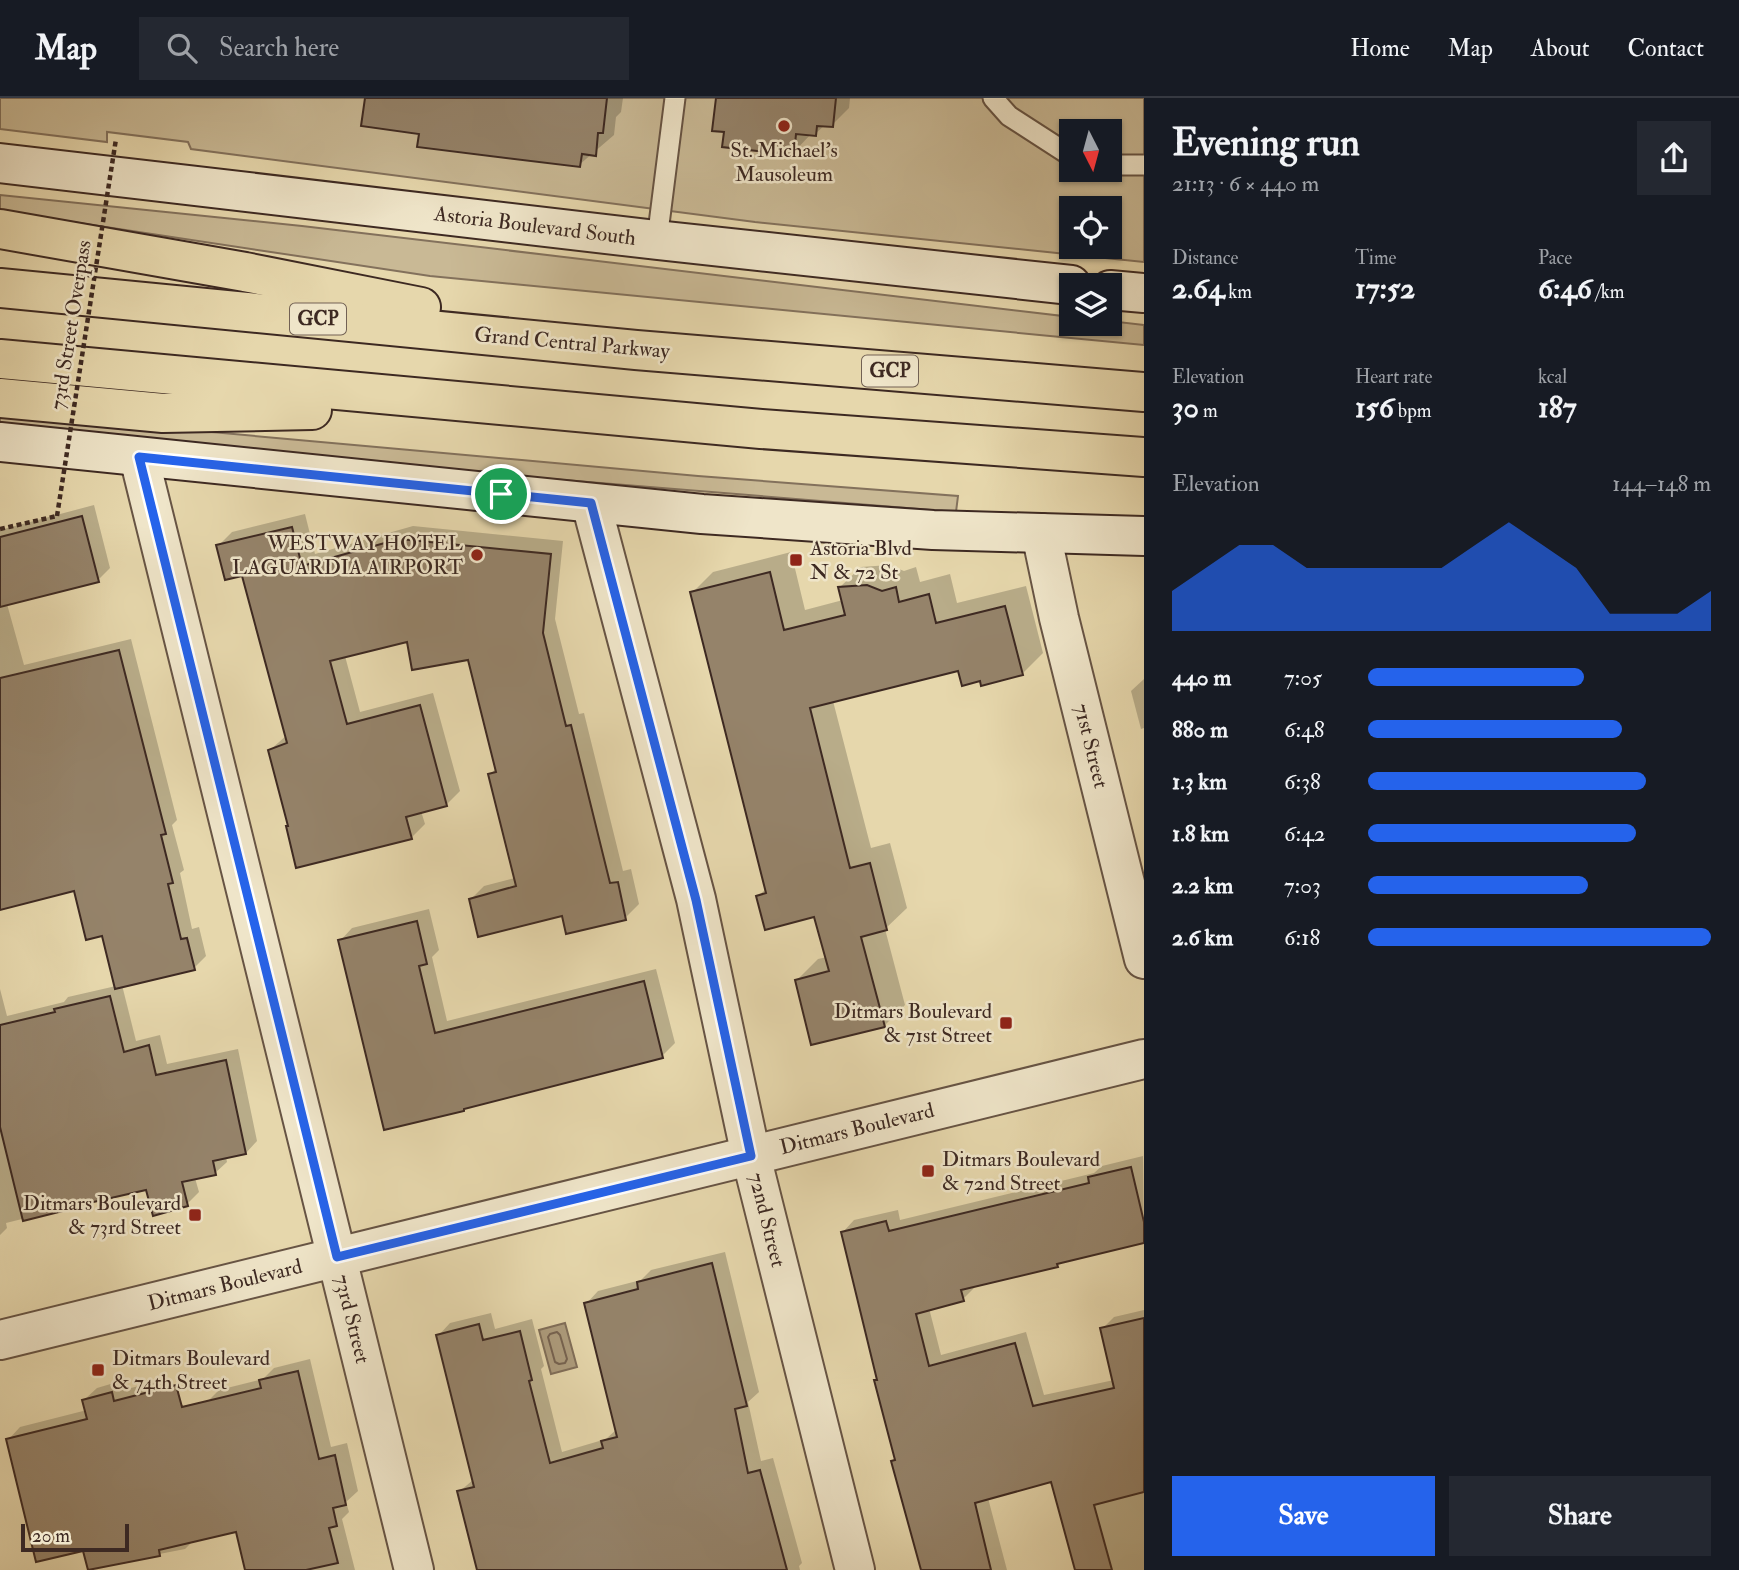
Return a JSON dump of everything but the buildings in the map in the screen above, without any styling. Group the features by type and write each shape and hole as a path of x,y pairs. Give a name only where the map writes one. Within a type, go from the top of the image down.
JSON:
{"highway":[{"path":"0,229 245,272 636,350"},
{"name":"Grand Central Parkway","path":"0,288 636,350 1144,392"},
{"path":"0,359 501,407 1144,457"},
{"path":"0,398 163,413 501,407"}],"street":[{"name":"Astoria Boulevard South","path":"0,163 657,240 1059,284"},
{"path":"1122,290 1144,293"},
{"path":"0,442 702,514 933,530 1144,536"},
{"name":"73rd Street","path":"139,457 414,1570"},
{"name":"72nd Street","path":"591,503 696,900 751,1156 855,1570"},
{"name":"71st Street","path":"1041,533 1059,618 1144,959"},
{"name":"Ditmars Boulevard","path":"0,1340 1144,1059"}],"lane":[{"path":"657,240 675,98"},
{"path":"993,98 1009,116 1059,148"},
{"path":"1122,164 1144,165"}],"path":[{"name":"73rd Street Overpass","path":"0,529 57,516 116,139"}],"shaded area":[{"path":"0,98 1144,98 1144,262 1115,259 1122,259 1122,196 1059,196 1059,253 755,222 191,149 188,142 107,132 107,142 0,129"},
{"path":"0,195 302,226 1059,316 1059,336 1122,336 1122,322 1144,325 1144,345 430,276 0,211"},
{"path":"0,413 698,476 958,496 956,512 491,474 0,424"}],"water":[{"path":"565,1323 577,1367 551,1374 539,1330"}],"place":[{"name":"St. Michael's Mausoleum","path":"784,126"},
{"name":"WESTWAY HOTEL LAGUARDIA AIRPORT","path":"477,555"},
{"name":"Astoria Blvd N & 72 St","path":"796,560"},
{"name":"Ditmars Boulevard & 71st Street","path":"1006,1023"},
{"name":"Ditmars Boulevard & 72nd Street","path":"928,1171"},
{"name":"Ditmars Boulevard & 73rd Street","path":"195,1215"},
{"name":"Ditmars Boulevard & 74th Street","path":"98,1370"}],"route":[{"path":"139,457 501,494 591,503 696,900 751,1156 337,1257 139,457"}]}
